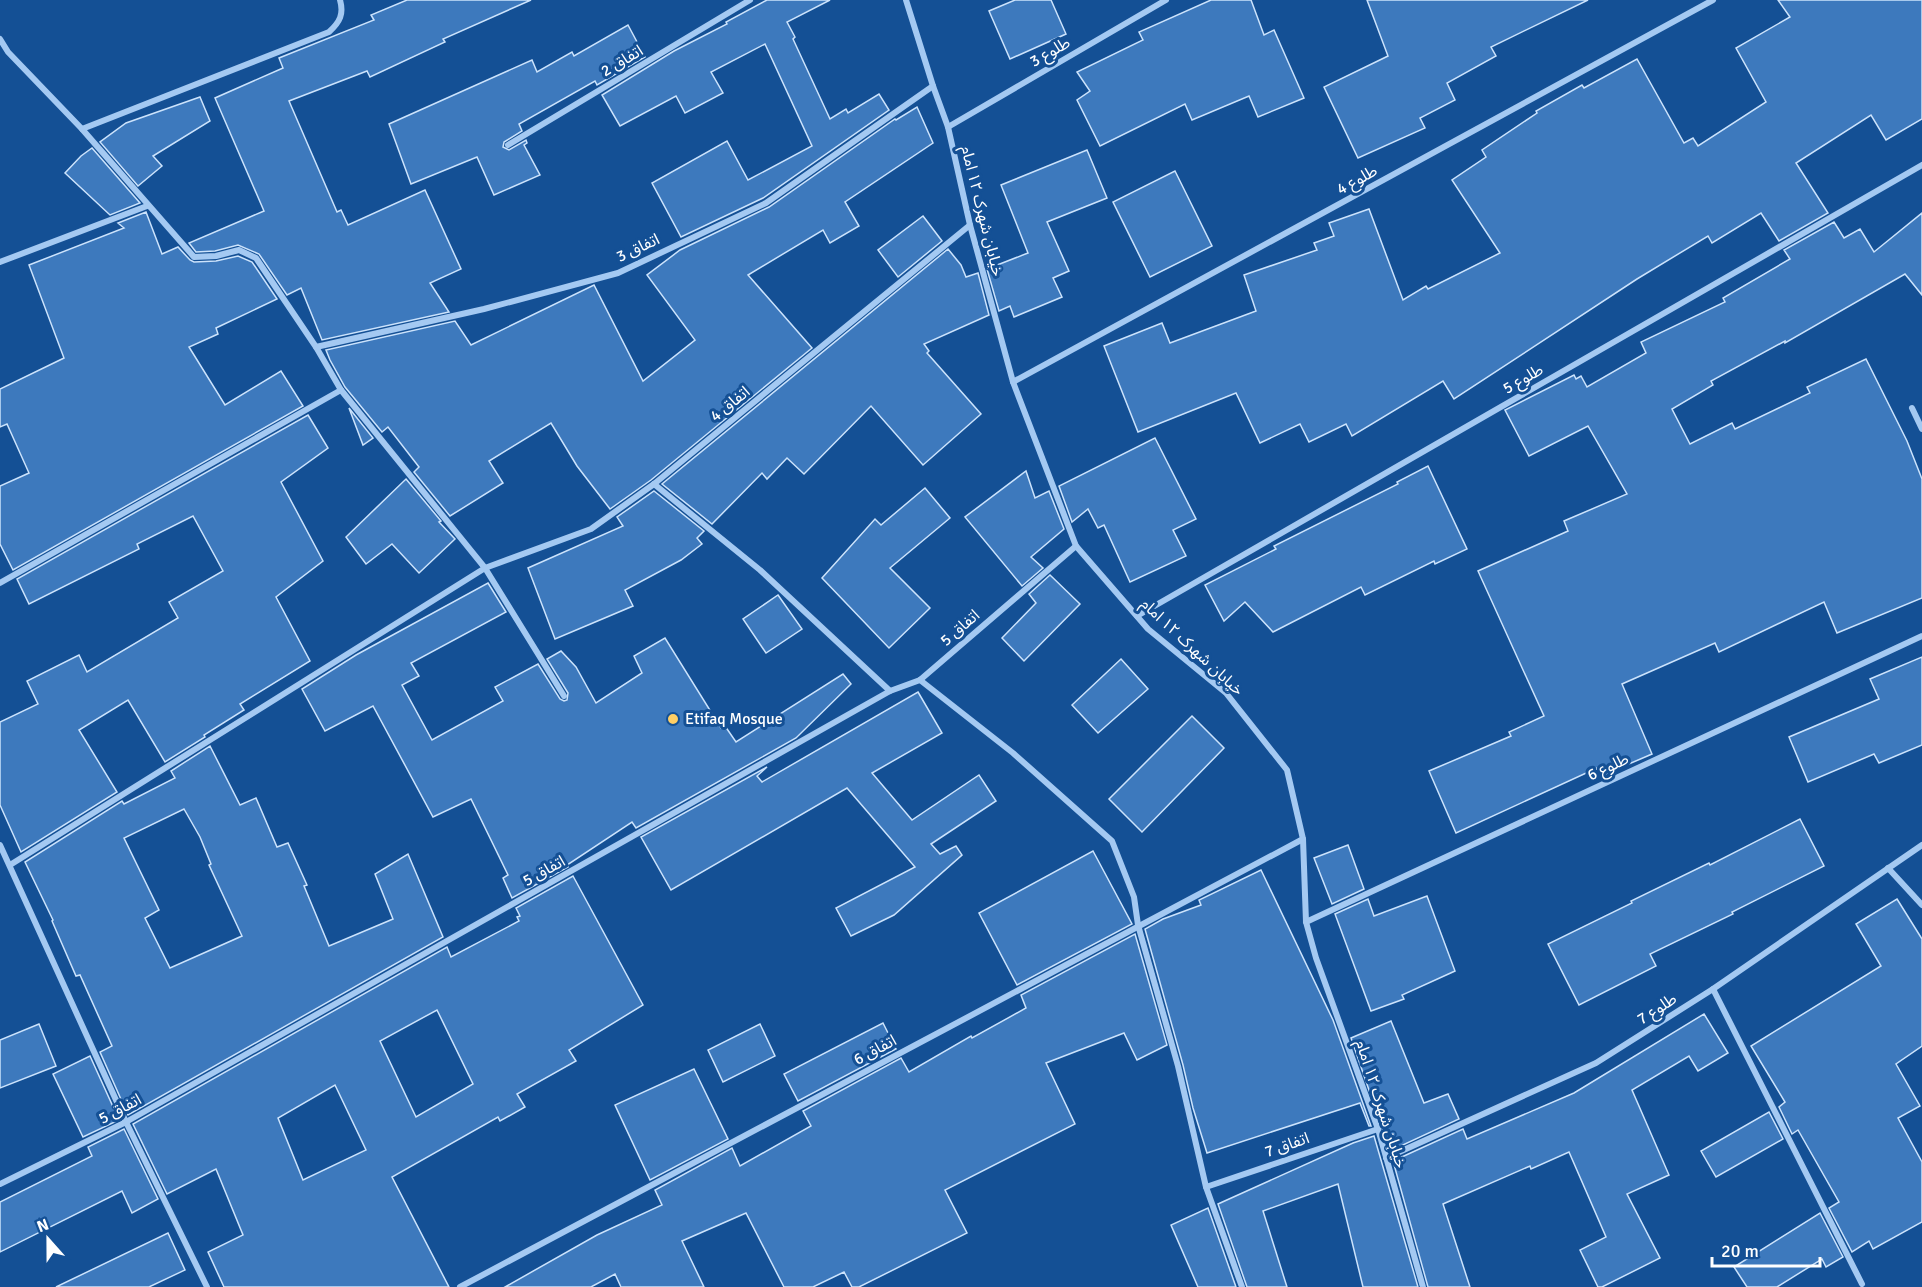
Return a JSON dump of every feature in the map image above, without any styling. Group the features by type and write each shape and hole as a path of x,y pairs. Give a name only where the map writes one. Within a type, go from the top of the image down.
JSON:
{"street":[{"path":"82,129 329,32 338,24 342,15 340,0"},
{"name":"اتفاق 2","path":"508,145 750,0"},
{"name":"خیابان شهرک ۱۲ امام","path":"906,0 948,128 970,225 1013,382 1076,546 1148,629 1226,693 1287,770 1303,839 1306,922 1316,958 1378,1129 1423,1287"},
{"name":"طلوع 3","path":"948,128 1166,0"},
{"name":"طلوع 4","path":"1013,382 1713,0"},
{"path":"0,39 8,52 82,129 194,257 216,256 239,250 256,258 316,347 341,390 485,568 564,696"},
{"name":"اتفاق 3","path":"316,347 484,309 618,273 766,203 933,86"},
{"name":"طلوع 5","path":"1137,616 1922,165"},
{"path":"0,262 147,206"},
{"name":"اتفاق 4","path":"10,865 485,568 591,529 654,484 970,225"},
{"path":"0,583 341,390"},
{"path":"1912,408 1922,429"},
{"path":"654,484 760,570 890,691"},
{"name":"اتفاق 5","path":"0,1184 126,1122 890,691 920,680 1076,546"},
{"name":"طلوع 6","path":"1306,922 1922,636"},
{"path":"920,680 1013,753 1112,841 1134,897 1138,925 1178,1066 1206,1187 1242,1287"},
{"name":"اتفاق 6","path":"460,1287 1303,839"},
{"path":"0,845 126,1122 207,1287"},
{"name":"طلوع 7","path":"1386,1158 1596,1064 1713,989 1922,845"},
{"path":"1888,868 1922,905"},
{"path":"1713,989 1862,1284"},
{"name":"اتفاق 7","path":"1206,1187 1378,1129"}],"building":[{"path":"407,0 531,0 443,39 445,42 370,77 367,71 289,101 337,212 341,210 348,225 425,190 461,269 430,283 449,312 322,340 301,288 287,295 259,254 238,245 215,251 196,252 189,243 264,211 215,98 283,68 279,58 374,20 371,15"},
{"path":"767,0 830,0 787,22 830,119 846,109 848,113 879,94 889,110 763,198 681,237 652,183 727,141 748,180 812,146 765,44 711,72 723,93 685,113 676,96 620,126 602,95 674,51 727,24 726,22"},
{"path":"1015,0 1051,0 1066,34 1010,59 989,11"},
{"path":"1211,0 1251,0 1264,35 1274,30 1304,98 1258,117 1249,96 1192,120 1185,104 1100,146 1077,100 1090,91 1077,72 1143,40 1139,32"},
{"path":"1367,0 1588,0 1491,47 1496,56 1447,83 1455,100 1420,118 1425,128 1358,158 1324,87 1388,56"},
{"path":"1778,0 1922,0 1922,119 1886,140 1871,115 1796,163 1828,213 1779,241 1761,213 1712,243 1708,236 1637,279 1454,399 1443,381 1352,436 1346,424 1309,442 1300,424 1260,443 1236,393 1138,432 1104,346 1162,323 1170,343 1256,311 1244,275 1317,250 1314,243 1334,236 1329,223 1369,209 1403,300 1426,286 1428,289 1500,253 1452,180 1486,157 1482,150 1537,113 1536,111 1582,85 1584,88 1637,59 1684,143 1693,138 1698,146 1766,102 1736,48 1790,17"},
{"path":"628,25 645,57 597,85 595,81 519,124 522,131 504,142 503,147 509,150 526,140 527,143 524,145 540,175 494,195 477,157 411,184 389,124 532,60 537,72 572,52 574,56"},
{"path":"200,97 210,121 153,156 162,166 138,186 100,142 126,123"},
{"path":"917,107 933,143 845,202 859,226 830,243 823,230 748,275 812,348 651,480 610,509 577,466 551,423 489,461 503,483 450,516 414,472 419,467 388,427 382,432 345,387 330,360 326,350 455,321 471,345 594,285 643,381 695,340 647,275 680,250 769,207 895,119"},
{"path":"92,148 140,203 110,215 65,173"},
{"path":"1087,150 1107,198 1047,222 1069,271 1053,278 1062,297 1014,317 1010,306 999,311 987,269 1028,253 1001,185"},
{"path":"1175,171 1212,246 1150,277 1113,202"},
{"path":"146,212 162,254 178,247 194,262 216,261 238,256 252,262 277,299 216,328 218,334 189,347 225,405 281,371 303,406 13,570 0,544 0,486 29,473 7,424 0,427 0,389 64,358 29,265 124,228 118,223"},
{"path":"1922,213 1922,295 1905,274 1785,343 1785,341 1711,381 1713,385 1672,409 1690,444 1732,423 1735,429 1810,393 1807,387 1866,359 1907,441 1922,479 1922,598 1837,633 1824,602 1719,652 1715,643 1622,684 1652,754 1601,776 1597,768 1456,833 1429,771 1511,736 1509,732 1544,716 1478,571 1568,531 1564,521 1627,494 1588,426 1529,456 1505,410 1574,375 1576,379 1581,376 1587,387 1646,353 1641,342 1725,302 1723,298 1790,259 1784,250 1834,222 1844,238 1860,229 1874,252"},
{"path":"923,216 942,241 898,277 878,250"},
{"path":"948,249 961,265 966,277 978,273 989,315 924,344 929,351 927,353 981,414 923,465 871,406 804,474 787,458 767,479 762,473 712,524 662,484"},
{"path":"349,408 373,438 363,445"},
{"path":"308,415 328,448 281,482 323,561 276,597 310,661 240,704 244,710 165,762 128,700 79,730 117,792 21,852 0,805 0,722 38,704 27,681 79,655 87,672 178,618 169,602 223,571 193,516 137,544 139,549 29,604 17,579"},
{"path":"1155,438 1196,519 1173,530 1186,556 1130,582 1104,525 1098,528 1088,509 1072,522 1059,486"},
{"path":"1428,466 1467,549 1435,564 1434,561 1365,595 1361,587 1273,632 1245,602 1224,621 1205,585 1276,549 1274,546 1398,484 1397,482"},
{"path":"1026,471 1035,498 1049,491 1064,529 1031,557 1043,568 1022,586 965,517"},
{"path":"406,479 455,539 419,573 392,544 366,564 346,537"},
{"path":"925,488 950,518 890,568 930,608 889,648 822,578 875,519 881,525"},
{"path":"654,491 704,531 697,538 702,544 681,560 625,590 633,606 555,639 528,568 623,526 617,517"},
{"path":"1050,575 1080,604 1024,661 1002,638 1036,603 1029,594"},
{"path":"488,583 506,612 411,663 419,676 402,685 432,740 503,701 495,687 538,664 560,699 567,700 568,693 547,659 561,651 576,667 596,703 642,673 634,656 665,638 721,728 725,726 736,742 843,674 851,684 796,738 636,828 632,822 567,865 568,867 512,898 503,878 508,875 471,799 433,817 373,706 325,731 302,689 356,655"},
{"path":"778,595 802,629 766,653 743,619"},
{"path":"1922,657 1922,745 1879,763 1874,754 1808,782 1789,737 1879,699 1870,679"},
{"path":"1121,659 1148,689 1098,733 1072,705"},
{"path":"918,692 942,733 872,773 912,820 979,775 996,801 931,844 940,854 956,846 962,855 894,915 851,936 836,908 915,867 847,788 671,890 641,837 767,767 757,776 762,782"},
{"path":"1192,716 1224,748 1142,832 1109,799"},
{"path":"210,746 240,805 256,798 277,847 288,843 307,885 304,886 329,946 393,919 375,874 408,854 443,937 128,1115 100,1052 112,1046 80,975 76,976 53,920 25,862 122,801 124,804 175,778 171,771","holes":["184,809 200,837 211,864 209,865 242,936 170,968 145,918 159,910 124,838"]},
{"path":"1800,819 1824,866 1650,954 1656,966 1579,1005 1548,944"},
{"path":"1348,845 1364,889 1332,904 1314,858"},
{"path":"1093,851 1132,924 1017,985 979,913"},
{"path":"1261,870 1333,1020 1371,1126 1369,1126 1360,1103 1207,1153 1145,929 1163,919 1201,905 1199,900"},
{"path":"573,876 643,1005 569,1050 576,1061 517,1094 525,1107 500,1121 498,1117 392,1177 449,1287 224,1287 208,1252 243,1235 216,1169 167,1194 133,1124 447,947 451,957 519,921 517,917 520,916 516,908","holes":["437,1010 473,1084 416,1117 380,1041","335,1085 366,1150 303,1180 278,1118"]},
{"path":"1427,896 1455,971 1402,995 1404,999 1371,1011 1335,914 1368,899 1374,916"},
{"path":"1897,899 1922,939 1922,1046 1896,1064 1920,1106 1898,1118 1922,1162 1922,1222 1873,1249 1869,1241 1852,1252 1829,1208 1839,1202 1798,1130 1792,1134 1779,1107 1785,1102 1751,1046 1881,966 1856,924"},
{"path":"1135,934 1167,1045 1137,1060 1124,1033 1046,1063 1075,1124 945,1190 967,1233 859,1287 852,1287 844,1272 813,1287 784,1287 746,1213 682,1241 704,1287 621,1287 615,1274 591,1287 505,1287 597,1235 662,1205 655,1190 732,1148 740,1166 811,1126 803,1111 901,1058 909,1072 971,1036 972,1038 1026,1008 1021,995"},
{"path":"1704,1014 1728,1053 1698,1071 1689,1056 1632,1090 1669,1175 1627,1194 1660,1258 1598,1287 1580,1250 1606,1237 1569,1152 1531,1169 1530,1166 1443,1204 1470,1287 1428,1287 1393,1161 1463,1129 1467,1139 1574,1093"},
{"path":"1391,1021 1424,1103 1448,1094 1459,1119 1390,1151 1351,1038"},
{"path":"883,1023 896,1049 798,1101 784,1074"},
{"path":"39,1024 56,1066 0,1088 0,1040"},
{"path":"760,1024 775,1056 723,1082 708,1050"},
{"path":"90,1056 119,1120 83,1137 53,1074"},
{"path":"694,1069 728,1139 650,1180 615,1105"},
{"path":"1769,1112 1783,1139 1716,1177 1701,1151"},
{"path":"124,1129 158,1199 132,1213 122,1191 0,1252 0,1202 92,1156 88,1147"},
{"path":"1374,1136 1418,1287 1363,1287 1338,1184 1263,1211 1287,1287 1247,1287 1218,1204 1353,1143"},
{"path":"1208,1208 1236,1287 1198,1287 1171,1225"},
{"path":"1820,1213 1843,1257 1826,1267 1822,1259 1777,1287 1747,1287 1734,1267"},
{"path":"168,1233 185,1270 149,1287 56,1287"}],"place":[{"name":"Etifaq Mosque","path":"673,719"}]}
